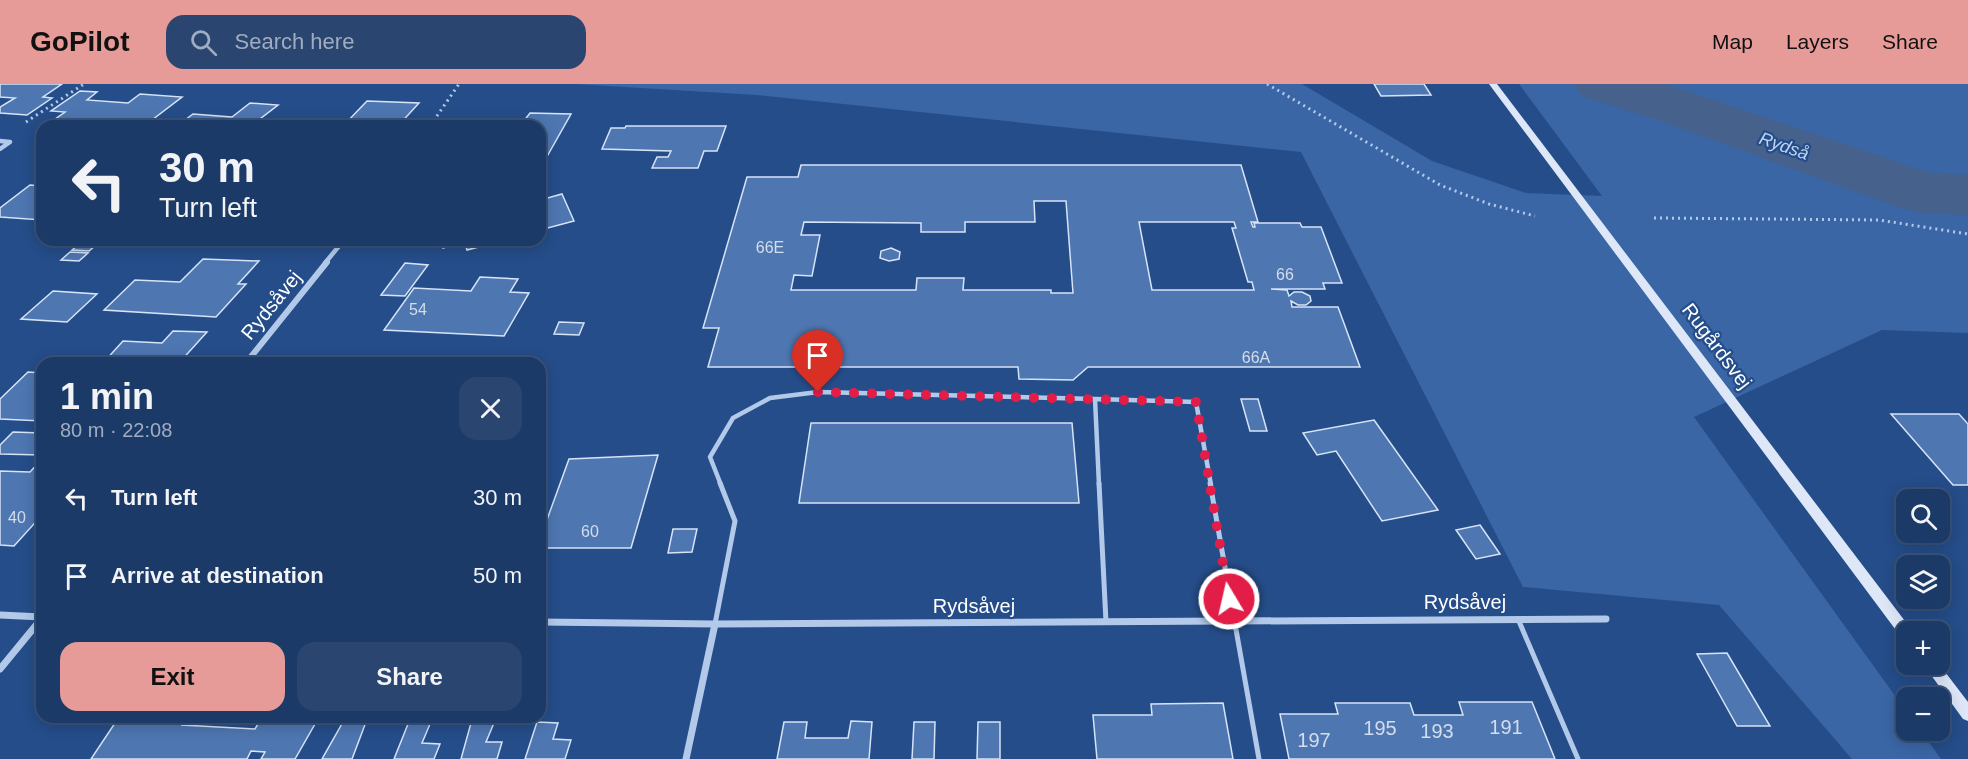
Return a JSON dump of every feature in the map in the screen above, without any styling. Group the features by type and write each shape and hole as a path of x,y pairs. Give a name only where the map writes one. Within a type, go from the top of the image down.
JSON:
{"main road":[{"name":"Rugårdsvej","path":"1493,84 1897,621"},
{"path":"1938,675 1968,714"}],"street":[{"path":"0,141 10,142 0,149"},
{"name":"Rydsåvej","path":"251,357 339,246"},
{"path":"0,615 36,618"},
{"name":"Rydsåvej","path":"546,622 715,624 1606,619"},
{"path":"686,759 715,624"},
{"path":"0,669 36,625"}],"lane":[{"path":"715,624 735,521 710,457 733,418 770,398 818,392 1196,402 1259,759"},
{"path":"1095,399 1106,622"},
{"name":"Rydsåvej","path":"1518,619 1578,759"}],"path":[{"path":"19,127 84,84"},
{"path":"434,120 459,84"},
{"path":"1267,84 1440,185 1489,204 1535,216"},
{"path":"1654,218 1879,220 1968,234"}],"shaded area":[{"path":"575,84 1302,84 1432,161 1526,193 1602,196 1519,84 1968,84 1968,333 1882,330 1694,417 1896,697 1896,741 1928,741 1941,759 1852,759 1719,605 1523,587 1301,152 757,95"}],"building":[{"path":"0,84 62,84 43,97 52,98 27,115 0,113 0,107 15,98 0,97"},
{"path":"1374,84 1424,84 1431,95 1381,96"},
{"path":"80,91 97,92 87,100 128,103 140,94 182,97 152,120 54,120 65,112 51,111"},
{"path":"367,101 419,103 403,120 349,120"},
{"path":"250,103 278,105 260,119 272,120 185,120 193,114 232,117"},
{"path":"530,113 571,114 546,158 546,120 525,120"},
{"path":"626,126 726,126 717,151 704,151 698,168 652,168 657,157 668,157 671,151 602,149 611,128 625,128"},
{"path":"801,165 1241,165 1258,222 1251,222 1253,227 1255,227 1254,223 1300,223 1302,227 1321,227 1342,283 1323,283 1325,289 1271,289 1287,290 1289,296 1294,292 1302,292 1310,296 1311,301 1306,305 1298,305 1291,301 1292,307 1338,307 1360,367 1088,367 1073,380 1019,379 1018,367 708,367 719,328 703,328 747,177 798,177","holes":["1034,201 1066,201 1073,293 1051,293 1051,290 963,290 964,278 917,278 916,290 791,290 794,275 812,276 820,235 801,235 804,222 921,223 921,232 965,232 965,222 1035,222","1139,222 1234,222 1236,228 1232,228 1248,282 1252,282 1254,290 1152,290"]},
{"path":"30,185 36,186 36,220 0,217 0,208"},
{"path":"562,194 574,221 546,228 546,198"},
{"path":"77,246 95,246 89,251 72,250"},
{"path":"466,246 482,246 467,250"},
{"path":"891,248 900,252 899,259 889,261 880,258 881,251"},
{"path":"70,252 88,253 79,261 61,260"},
{"path":"203,259 259,261 238,284 246,284 216,317 104,310 135,280 180,282"},
{"path":"405,263 428,265 405,296 381,295"},
{"path":"480,277 518,279 510,292 529,293 504,336 384,330 414,288 471,291"},
{"path":"53,291 97,294 67,322 21,319"},
{"path":"559,322 584,323 579,335 554,334"},
{"path":"173,331 207,332 184,357 108,357 123,341 162,343"},
{"path":"28,372 36,373 36,421 0,419 0,399"},
{"path":"1241,399 1258,399 1267,431 1250,431"},
{"path":"1891,414 1959,414 1968,424 1968,485 1953,485"},
{"path":"1374,420 1438,510 1382,521 1336,451 1317,455 1303,433"},
{"path":"811,423 1072,423 1079,503 799,503"},
{"path":"13,432 36,433 36,455 0,454 0,445"},
{"path":"658,455 631,548 546,548 546,522 569,459"},
{"path":"36,466 36,522 14,546 0,545 0,471 30,472"},
{"path":"1480,525 1500,554 1476,559 1456,530"},
{"path":"673,529 697,529 692,552 668,553"},
{"path":"1727,653 1770,726 1737,726 1697,654"},
{"path":"1459,702 1532,702 1555,759 1289,759 1280,714 1338,714 1335,703 1410,703 1414,715 1463,715"},
{"path":"1223,703 1233,759 1097,759 1093,715 1152,715 1151,704"},
{"path":"851,721 872,722 869,759 777,759 784,722 807,722 805,738 848,738"},
{"path":"914,722 935,722 934,759 912,759"},
{"path":"978,722 1000,722 1000,759 977,759"},
{"path":"115,723 183,723 182,725 255,729 258,723 316,723 295,759 261,759 265,752 251,751 247,759 91,759"},
{"path":"342,723 366,723 352,759 322,759"},
{"path":"471,723 494,723 486,742 502,742 497,759 461,759"},
{"path":"537,723 558,723 553,739 571,740 565,759 525,759"},
{"path":"408,724 430,724 422,743 440,744 434,759 394,759"}],"waterway":[{"name":"Rydså","path":"1603,84 1682,108 1922,193 1968,195"}],"route":[{"path":"818,392 1196,402 1229,599"}]}
